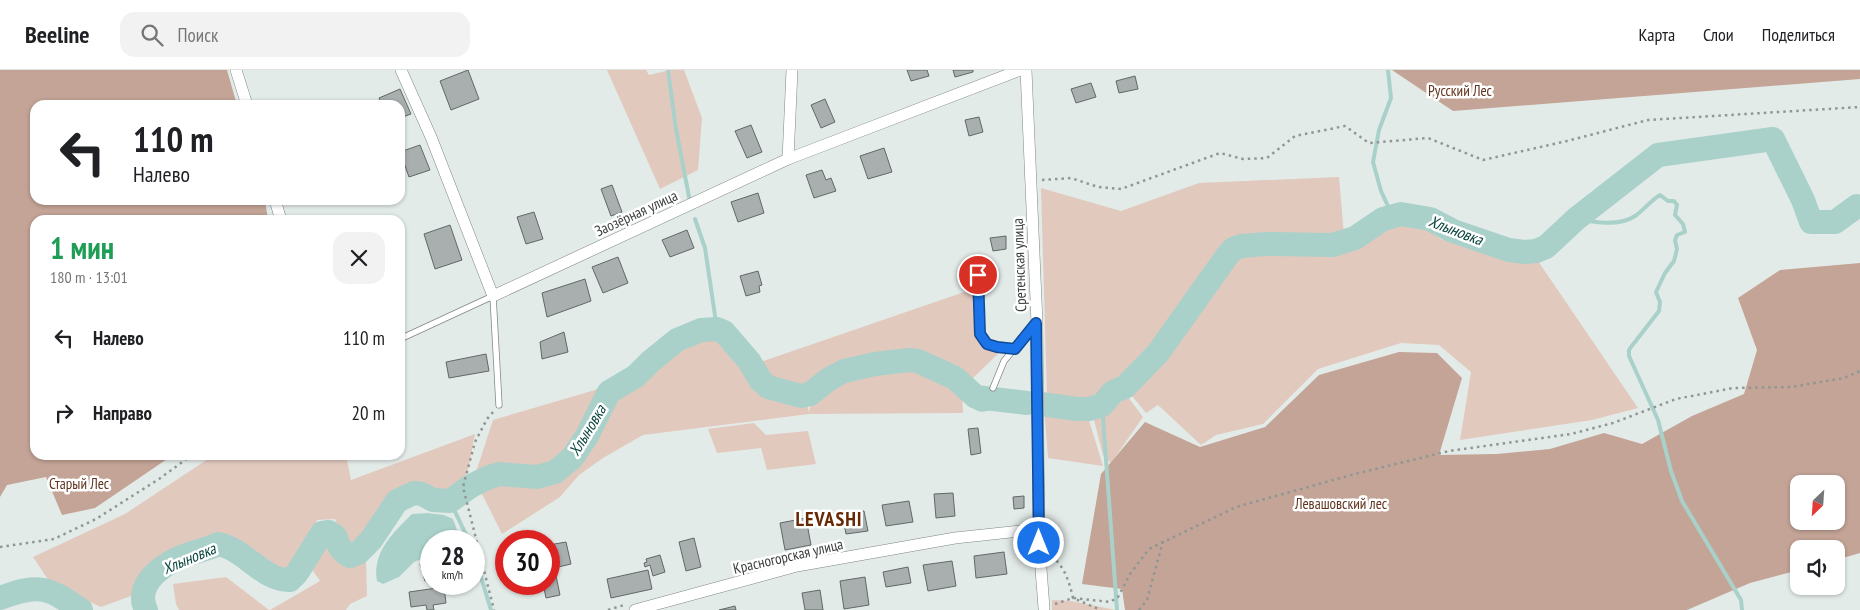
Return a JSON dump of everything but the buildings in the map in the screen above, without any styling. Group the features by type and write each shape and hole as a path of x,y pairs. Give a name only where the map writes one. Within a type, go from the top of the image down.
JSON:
{"street":[{"path":"236,70 245,100"},
{"path":"401,70 432,138 493,296"},
{"path":"788,159 792,70"},
{"name":"Заозёрная улица","path":"493,296 788,159 1020,70"},
{"name":"Сретенская улица","path":"1026,70 1036,323 1038,529 1044,608"},
{"name":"Красногорская улица","path":"635,610 798,566 954,538 1038,529"}],"lane":[{"path":"978,275 980,334 987,344 1015,349"},
{"path":"405,337 493,296 499,405"},
{"path":"993,388 1004,361 1036,323"}],"path":[{"path":"1031,181 1071,178 1098,187 1121,189 1220,153 1243,160 1267,158 1295,136 1345,126 1369,143 1428,138 1483,160 1648,120 1860,107"},
{"path":"1044,608 1073,598 1110,602 1118,597 1130,574 1149,549 1236,507 1354,474 1450,451 1571,434 1613,424 1676,398 1733,388 1791,387 1844,378 1860,371"},
{"path":"494,610 463,486 476,442 487,419 499,405"},
{"path":"0,547 54,540 63,536 96,519 185,460"},
{"path":"1139,610 1146,600 1163,541"},
{"path":"1039,543 1062,565 1069,580 1073,598"},
{"path":"1073,598 1101,610"}],"shaded area":[{"path":"607,70 646,70 649,75 670,70 684,70 702,118 698,170 660,189"},
{"path":"1339,177 1344,235 1251,238 1231,242 1135,373 1085,400 1047,395 1041,188 1121,211 1199,183"},
{"path":"1388,223 1418,223 1441,239 1490,253 1538,261 1638,408 1592,420 1460,440 1471,372 1439,345 1401,343 1318,369 1263,424 1216,435 1201,445 1158,405 1146,413 1128,391 1182,338 1185,324 1205,303 1210,285 1237,254 1261,249 1313,248 1330,251 1344,249 1373,240"},
{"path":"973,289 977,332 982,349 1002,350 972,379 909,355 842,366 807,390 764,376 758,363"},
{"path":"718,335 761,393 806,400 809,412 811,401 836,380 857,370 904,365 924,366 962,388 963,413 809,414 643,435 603,458 579,475 560,497 508,530 500,530 474,478 493,420 595,390 652,355 695,337"},
{"path":"970,391 999,397 1007,401 1009,412 997,405 985,412 978,411 972,407 972,398 967,396"},
{"path":"1125,393 1143,417 1111,463 1103,455 1094,420 1102,405"},
{"path":"1044,406 1088,417 1103,466 1048,458"},
{"path":"754,423 766,435 808,431 816,464 767,470 761,448 717,453 708,429"},
{"path":"475,434 468,470 459,486 451,490 432,494 393,497 366,533 347,545 335,519 317,520 295,566 275,570 227,535 219,536 147,566 139,593 101,607 51,584 33,557 125,514 206,460 347,460 351,480"},
{"path":"412,514 444,515 453,519 457,530 420,530 420,560 414,562 399,577 383,584 377,581 376,571 381,552 391,536"},
{"path":"323,544 338,562 366,562 367,596 350,604 346,610 270,610 320,581 309,565"},
{"path":"226,577 269,610 179,610 176,604 173,584"},
{"path":"1052,600 1071,601 1116,610 1052,610"}],"green space":[{"name":"Старый Лес","path":"0,70 227,70 236,100 30,100 30,205 266,205 267,215 30,215 30,460 166,460 95,508 62,515 46,477 7,485 0,497"},
{"name":"Русский Лес","path":"1392,70 1860,70 1860,79 1453,111"},
{"name":"Левашовский лес","path":"1860,263 1860,553 1845,557 1845,540 1790,540 1790,572 1750,583 1687,610 1125,610 1122,589 1082,584 1101,474 1145,422 1200,447 1265,427 1319,375 1399,352 1437,353 1462,378 1439,455 1497,454 1550,449 1604,433 1642,444 1692,416 1744,394 1757,350 1738,298 1780,270"}],"waterway":[{"path":"668,70 676,129 690,202"},
{"path":"1388,70 1391,98 1379,130 1373,162 1381,191 1392,215"},
{"name":"Хлыновка","path":"1041,404 1089,409 1102,405 1113,392 1125,387 1158,353 1227,256 1233,249 1241,246 1266,244 1333,245 1355,238 1383,219 1401,214 1430,219 1453,231 1509,250 1536,251 1546,247 1576,219 1658,155 1773,139 1803,200 1811,222 1835,222 1857,206 1860,207"},
{"path":"1576,219 1606,223 1621,222 1635,216 1660,195 1668,201 1674,201 1677,205 1675,215 1683,224 1685,232 1677,235 1675,240 1677,249 1674,261 1665,273 1656,292 1660,302 1659,311 1631,347 1629,356 1658,420 1671,471 1682,501 1741,600 1742,610"},
{"path":"695,219 705,248 717,329"},
{"name":"Хлыновка","path":"146,610 143,600 144,590 155,574 183,556 218,544 237,552 271,576 290,580 297,573 322,533 329,532 336,537 340,548 350,556 358,553 371,540 397,501 414,493 422,494 433,500 450,501 471,486 499,474 537,477 555,472 572,458 587,436 609,392 636,376 677,340 701,330 717,329 724,332 749,361 761,381 768,387 801,396 810,394 829,379 844,371 875,364 909,360 918,361 955,378 976,397 1027,403"},
{"path":"1102,405 1117,610"},
{"path":"450,501 464,530"},
{"name":"Хлыновка","path":"0,598 25,590 43,590 60,596 81,610"},
{"path":"485,590 491,610"}],"district":[{"name":"LEVASHI","path":"829,519"}],"route":[{"path":"978,275 980,334 987,344 1015,349 1036,323 1039,543"}]}
